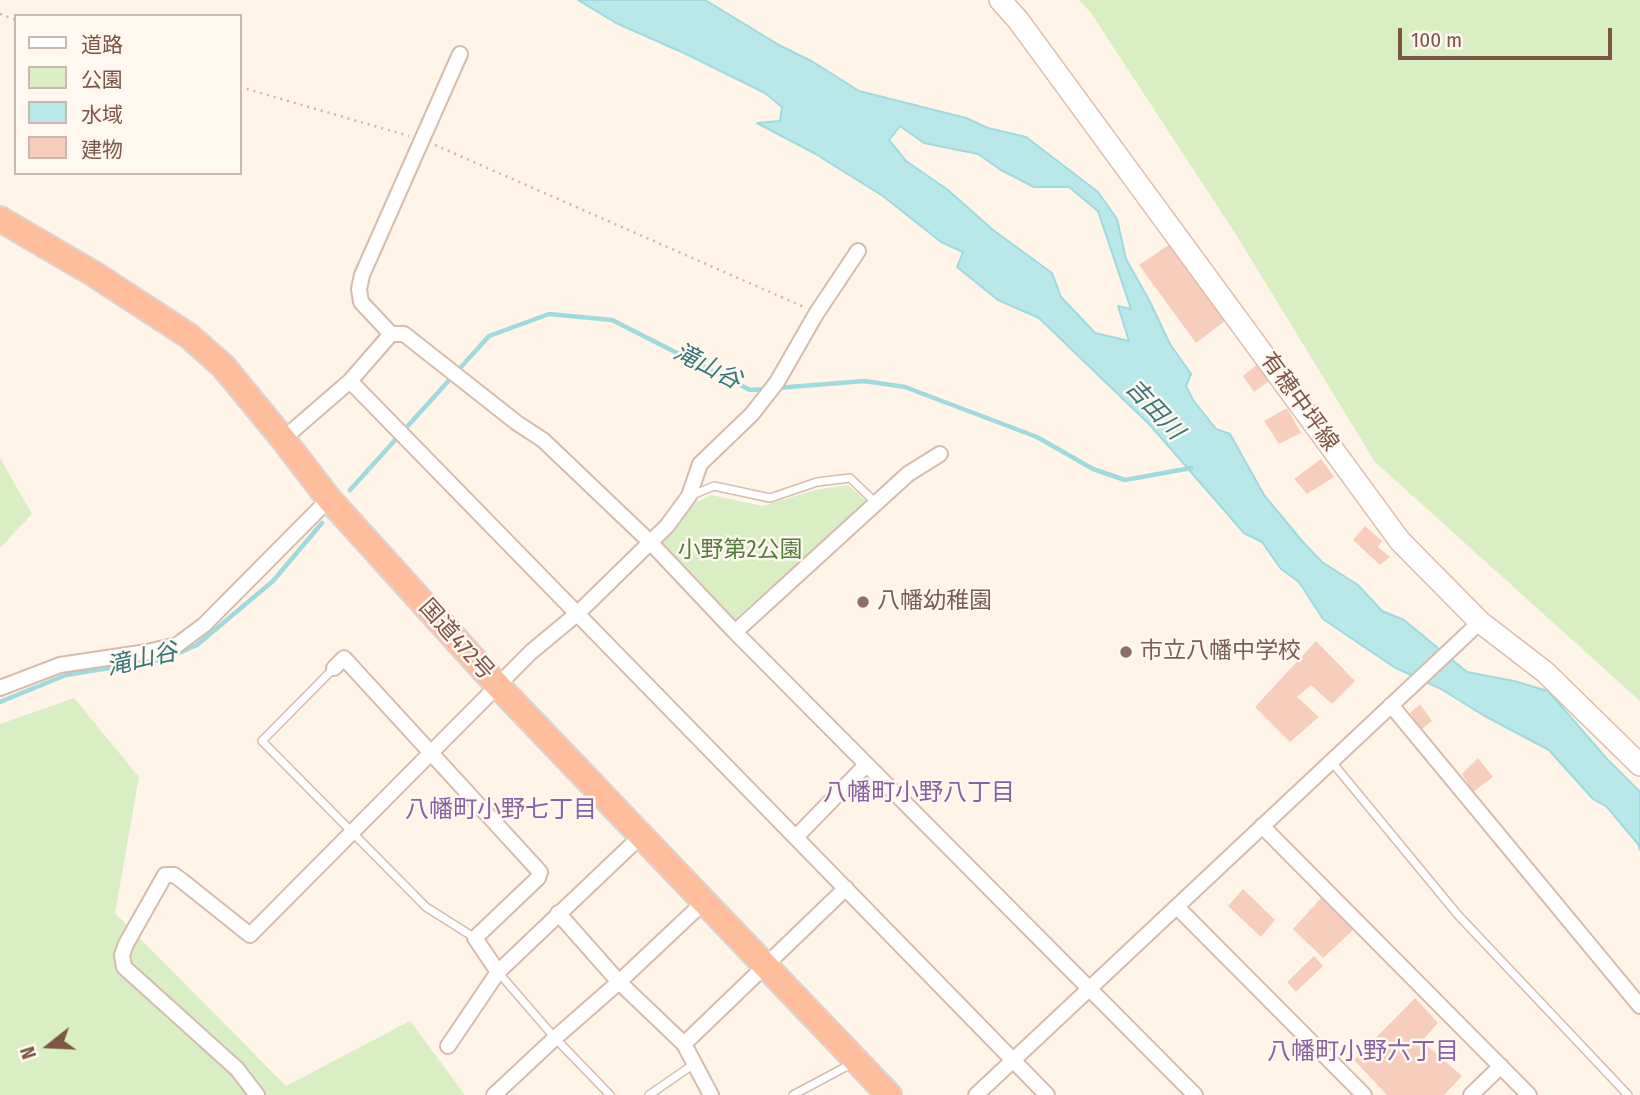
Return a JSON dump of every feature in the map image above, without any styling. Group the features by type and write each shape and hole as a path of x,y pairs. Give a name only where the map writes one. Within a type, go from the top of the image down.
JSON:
{"highway":[{"name":"国道472号","path":"0,219 94,274 189,336 222,366 284,439 329,499 499,687 888,1095"}],"main road":[{"name":"有穂中坪線","path":"1000,0 1400,541 1476,626 1545,672 1640,765"}],"street":[{"path":"460,54 362,275 359,289 361,302 391,334 404,334 517,423 543,440 620,517 650,542 866,765 1195,1095"},
{"path":"257,1095 237,1069 124,967 122,955 165,874 174,875 181,880 250,935 531,652 578,613 667,526 689,496 700,464 752,414 768,393 858,251"},
{"path":"284,439 349,381 391,334"},
{"path":"349,381 1047,1095"},
{"path":"735,632 908,474 940,454"},
{"path":"0,688 60,664 147,652 177,645 204,625 329,499"},
{"path":"976,1095 1476,626"},
{"path":"334,668 344,658 540,872 538,878 475,938 498,972"},
{"path":"1391,705 1640,1006"},
{"path":"796,837 866,765"},
{"path":"1262,826 1530,1095"},
{"path":"448,1046 498,972 642,835"},
{"path":"684,1044 846,888"},
{"path":"494,1095 705,901"},
{"path":"1177,907 1364,1095"},
{"path":"558,913 620,982 684,1044 711,1095"},
{"path":"1471,1095 1501,1066"}],"lane":[{"path":"689,496 714,486 770,498 817,482 850,478 876,503"},
{"path":"334,668 262,741 426,907 475,938"},
{"path":"1331,761 1458,915 1628,1095"},
{"path":"498,972 555,1038 610,1095"},
{"path":"793,1095 856,1061"},
{"path":"649,1095 696,1063"}],"path":[{"path":"242,88 421,139 816,314"}],"green space":[{"path":"1079,0 1640,0 1640,701 1375,462 1235,233 1091,13"},
{"path":"0,458 32,514 0,548"},
{"name":"小野第2公園","path":"848,485 867,502 735,619 662,541 691,505 711,495 763,506 815,490"},
{"path":"74,698 139,777 115,913 286,1086 410,1021 465,1095 0,1095 0,724"}],"water":[{"name":"吉田川","path":"578,0 705,0 859,91 966,118 988,128 1026,137 1098,192 1117,219 1126,259 1170,344 1191,374 1186,386 1193,400 1216,429 1230,434 1264,495 1322,562 1358,585 1382,611 1404,620 1467,672 1548,691 1607,759 1640,792 1640,850 1607,807 1593,799 1549,750 1441,689 1394,667 1323,619 1299,582 1281,569 1262,542 1244,533 1150,425 1039,318 998,300 957,267 963,252 941,242 883,196 814,153 757,123 780,121 782,107 765,93 616,23","holes":["900,126 924,143 978,154 1001,170 1034,187 1069,187 1098,211 1131,309 1118,306 1129,341 1095,333 1061,297 1052,273 993,230 948,190 906,161 889,140"]}],"building":[{"path":"1170,244 1225,321 1196,343 1139,265"},
{"path":"1261,361 1272,379 1254,392 1243,376"},
{"path":"1287,408 1301,433 1279,444 1264,421"},
{"path":"1321,459 1334,477 1307,494 1294,479"},
{"path":"1365,526 1382,541 1378,547 1390,557 1380,565 1353,540"},
{"path":"1316,641 1355,681 1332,704 1311,685 1297,697 1319,717 1290,742 1255,707"},
{"path":"1420,704 1432,721 1421,730 1410,713"},
{"path":"1478,758 1493,777 1473,792 1462,774"},
{"path":"1243,889 1275,920 1261,937 1228,906"},
{"path":"1321,898 1353,930 1323,958 1293,929"},
{"path":"1314,956 1323,966 1296,992 1287,982"},
{"path":"1415,998 1438,1023 1422,1041 1462,1076 1444,1095 1387,1095 1354,1060"}],"waterway":[{"name":"滝山谷","path":"350,490 489,336 549,314 612,320 750,390 768,389"},
{"name":"滝山谷","path":"777,388 864,381 905,387 1037,437 1093,469 1125,480 1191,468"},
{"name":"滝山谷","path":"0,702 66,675 165,659 197,645 273,581 322,523"}],"place":[{"name":"八幡幼稚園","path":"863,602"},
{"name":"市立八幡中学校","path":"1126,652"}],"district":[{"name":"八幡町小野八丁目","path":"919,793"},
{"name":"八幡町小野七丁目","path":"501,810"},
{"name":"八幡町小野六丁目","path":"1363,1052"}]}
